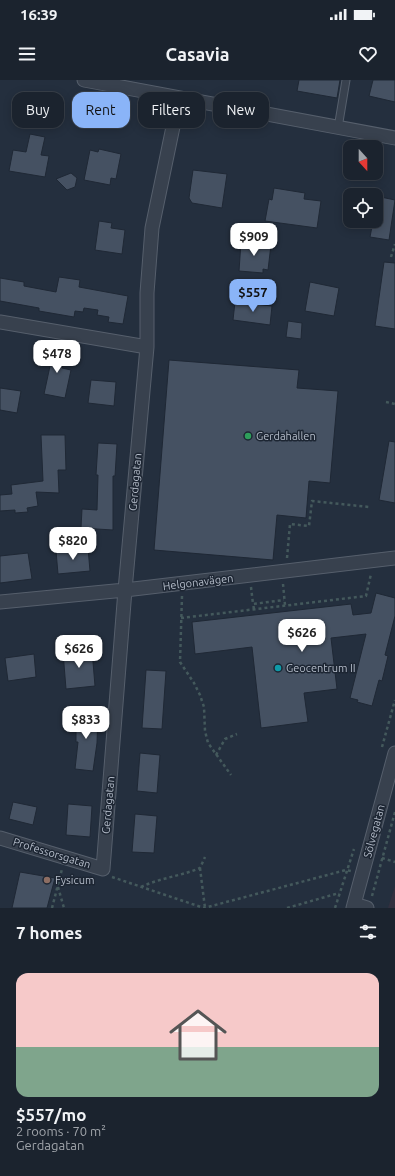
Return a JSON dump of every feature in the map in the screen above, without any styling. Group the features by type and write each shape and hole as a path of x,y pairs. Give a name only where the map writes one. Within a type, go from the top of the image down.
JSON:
{"street":[{"path":"84,80 147,92"},
{"path":"205,103 395,138"},
{"name":"Gerdagatan","path":"103,869 125,590 147,347 147,293 152,228 173,128"},
{"path":"0,322 147,347"},
{"name":"Helgonavägen","path":"0,602 125,590 395,558"},
{"name":"Sölvegatan","path":"353,906 395,753"},
{"name":"Professorsgatan","path":"0,838 103,869"},
{"path":"353,906 369,904"}],"lane":[{"path":"338,128 346,80"}],"path":[{"path":"391,257 395,244"},
{"path":"386,402 395,404"},
{"path":"286,571 290,524 309,526 312,501 369,507"},
{"path":"181,618 366,596 371,574"},
{"path":"283,584 285,606"},
{"path":"251,587 254,609"},
{"path":"182,594 180,662 200,695 204,707 205,731 208,743 231,775"},
{"path":"253,604 284,600"},
{"path":"271,607 271,613"},
{"path":"216,755 225,739 237,734"},
{"path":"369,904 395,812"},
{"path":"52,908 65,857"},
{"path":"204,908 200,868 205,857"},
{"path":"382,858 395,862"},
{"path":"141,887 152,882 200,868"},
{"path":"103,869 108,876 204,908 346,870"},
{"path":"58,886 64,908"},
{"path":"287,908 339,893"}],"shaded area":[{"path":"395,886 395,908 388,908"}],"building":[{"path":"299,80 340,80 337,98 297,91"},
{"path":"373,80 395,80 395,102 369,96"},
{"path":"30,134 45,137 41,155 49,156 45,177 9,171 13,150 26,152"},
{"path":"99,149 121,154 116,179 111,178 110,185 84,180 90,150 98,152"},
{"path":"193,170 227,174 222,208 192,203 189,198"},
{"path":"71,173 77,178 75,187 67,190 56,179"},
{"path":"274,188 305,193 304,199 321,201 317,228 265,221 269,199 272,200"},
{"path":"383,197 395,200 389,240 370,237 372,228 383,228"},
{"path":"99,221 112,223 111,228 125,230 122,254 95,250"},
{"path":"241,242 271,245 268,270 263,269 263,273 239,271"},
{"path":"384,262 395,263 395,329 375,326"},
{"path":"59,277 80,280 79,287 128,296 123,324 108,322 109,317 97,315 98,310 84,308 83,312 75,311 74,317 39,311 39,308 0,301 0,278 24,282 24,286 56,292"},
{"path":"310,282 339,288 334,316 305,311"},
{"path":"235,302 272,306 270,325 233,320"},
{"path":"288,321 302,323 301,339 286,337"},
{"path":"47,349 65,352 62,368 71,370 65,398 44,394 50,366 44,364"},
{"name":"Gerdahallen","path":"169,360 299,370 297,388 338,391 330,483 309,481 306,518 277,515 273,560 154,550"},
{"path":"91,380 116,382 114,406 88,403"},
{"path":"0,388 21,391 17,413 0,410"},
{"path":"41,435 65,435 66,470 58,470 59,493 36,492 38,506 27,508 28,512 15,513 15,510 0,511 0,495 12,494 11,485 43,481"},
{"path":"389,441 395,442 395,503 379,500"},
{"path":"98,443 117,444 115,476 113,476 113,530 81,528 82,509 97,510 98,475 96,475"},
{"path":"88,548 90,571 58,574 56,551"},
{"path":"28,553 32,579 0,583 0,556"},
{"name":"Geocentrum II","path":"376,593 395,598 395,616 385,655 388,656 382,681 379,680 372,706 357,702 358,700 350,698 366,634 331,638 337,689 304,693 308,722 261,728 252,647 195,654 192,622 351,604 353,615 371,613"},
{"path":"77,650 77,652 92,650 95,686 66,689 63,652"},
{"path":"34,654 36,677 8,681 5,658"},
{"path":"146,670 166,671 162,729 142,728"},
{"path":"76,713 98,713 97,743 93,771 75,769 78,742 76,742"},
{"path":"140,753 160,755 157,793 137,791"},
{"path":"13,802 37,807 33,825 9,819"},
{"path":"68,804 92,806 90,837 66,835"},
{"path":"135,814 157,816 154,853 132,852"},
{"path":"20,872 55,878 47,908 12,908"}],"place":[{"name":"Gerdahallen","path":"248,436"},
{"name":"Geocentrum II","path":"278,668"},
{"name":"Fysicum","path":"47,880"}]}
